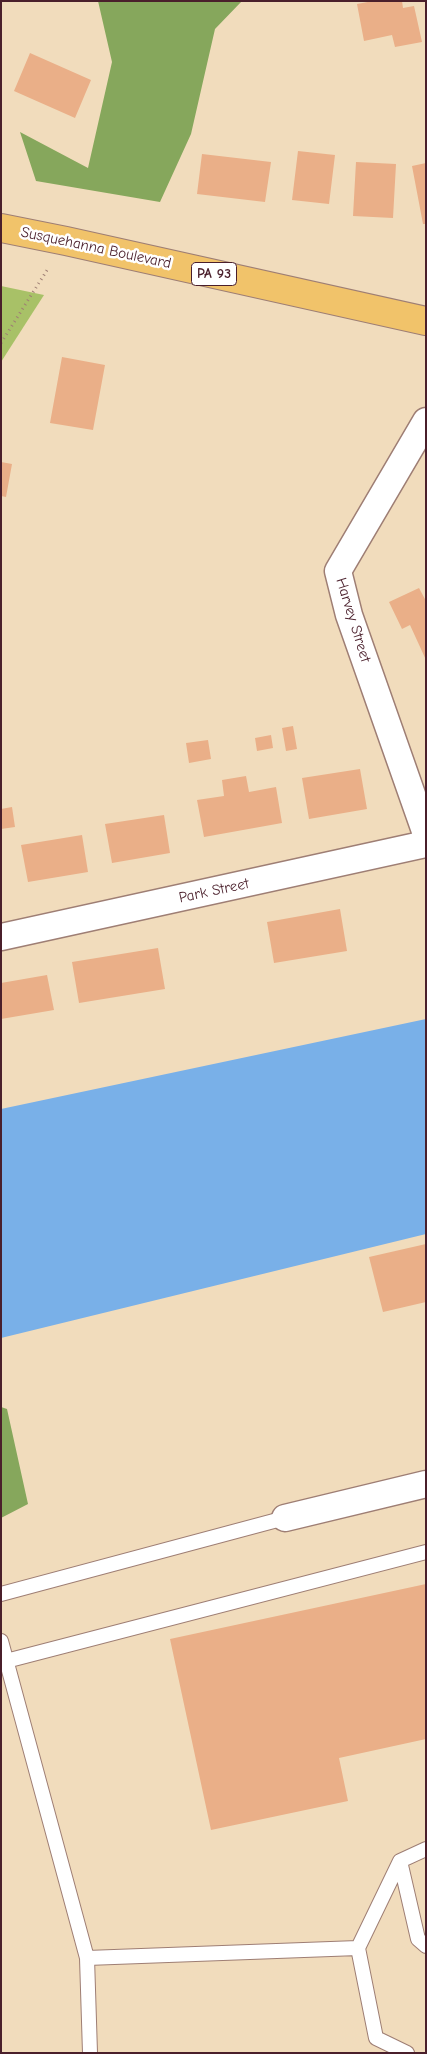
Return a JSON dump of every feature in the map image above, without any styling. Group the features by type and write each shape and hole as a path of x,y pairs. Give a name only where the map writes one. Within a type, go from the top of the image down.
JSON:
{"highway":[{"name":"Susquehanna Boulevard","path":"1,228 426,322"}],"street":[{"name":"Harvey Street","path":"426,421 338,571 349,615 426,834"},
{"name":"Park Street","path":"1,937 426,844"},
{"path":"285,1518 426,1484"}],"lane":[{"path":"1,1594 285,1518"},
{"path":"6,1661 426,1552"},
{"path":"1,1641 87,1958 90,2053"},
{"path":"407,2053 376,2038 358,1948 400,1861 426,1849"},
{"path":"400,1861 418,1939 426,1946"},
{"path":"87,1958 358,1948"}],"path":[{"path":"1,343 66,241"}],"green space":[{"path":"98,1 242,1 215,29 191,134 160,202 36,181 20,132 88,168 112,62"},
{"path":"1,286 44,295 1,362"},
{"path":"1,1407 7,1409 28,1504 1,1518"}],"water":[{"path":"426,1019 426,1234 1,1338 1,1109"}],"building":[{"path":"373,1 402,1 403,8 414,6 422,42 395,47 392,35 364,41 357,4"},
{"path":"30,53 91,80 75,118 14,91"},
{"path":"298,151 335,155 329,204 292,200"},
{"path":"202,154 271,162 265,202 197,194"},
{"path":"356,162 396,164 393,218 353,216"},
{"path":"426,163 426,224 423,224 412,166"},
{"path":"62,357 105,365 93,430 50,423"},
{"path":"1,462 12,464 6,497 1,496"},
{"path":"419,588 426,601 426,660 410,625 402,629 389,602"},
{"path":"293,726 297,749 286,751 282,728"},
{"path":"271,735 273,748 257,751 255,738"},
{"path":"208,740 211,759 189,763 186,743"},
{"path":"360,769 367,809 309,819 302,778"},
{"path":"246,776 249,792 276,787 282,823 204,837 197,800 224,796 222,780"},
{"path":"12,807 15,827 1,829 1,809"},
{"path":"164,815 170,853 112,863 105,824"},
{"path":"82,835 88,872 28,882 21,845"},
{"path":"340,909 347,951 274,963 267,922"},
{"path":"158,948 165,989 79,1003 72,962"},
{"path":"47,975 54,1010 1,1019 1,983"},
{"path":"426,1244 426,1302 383,1312 369,1257"},
{"path":"426,1584 426,1739 339,1758 348,1801 211,1830 170,1639"}]}
